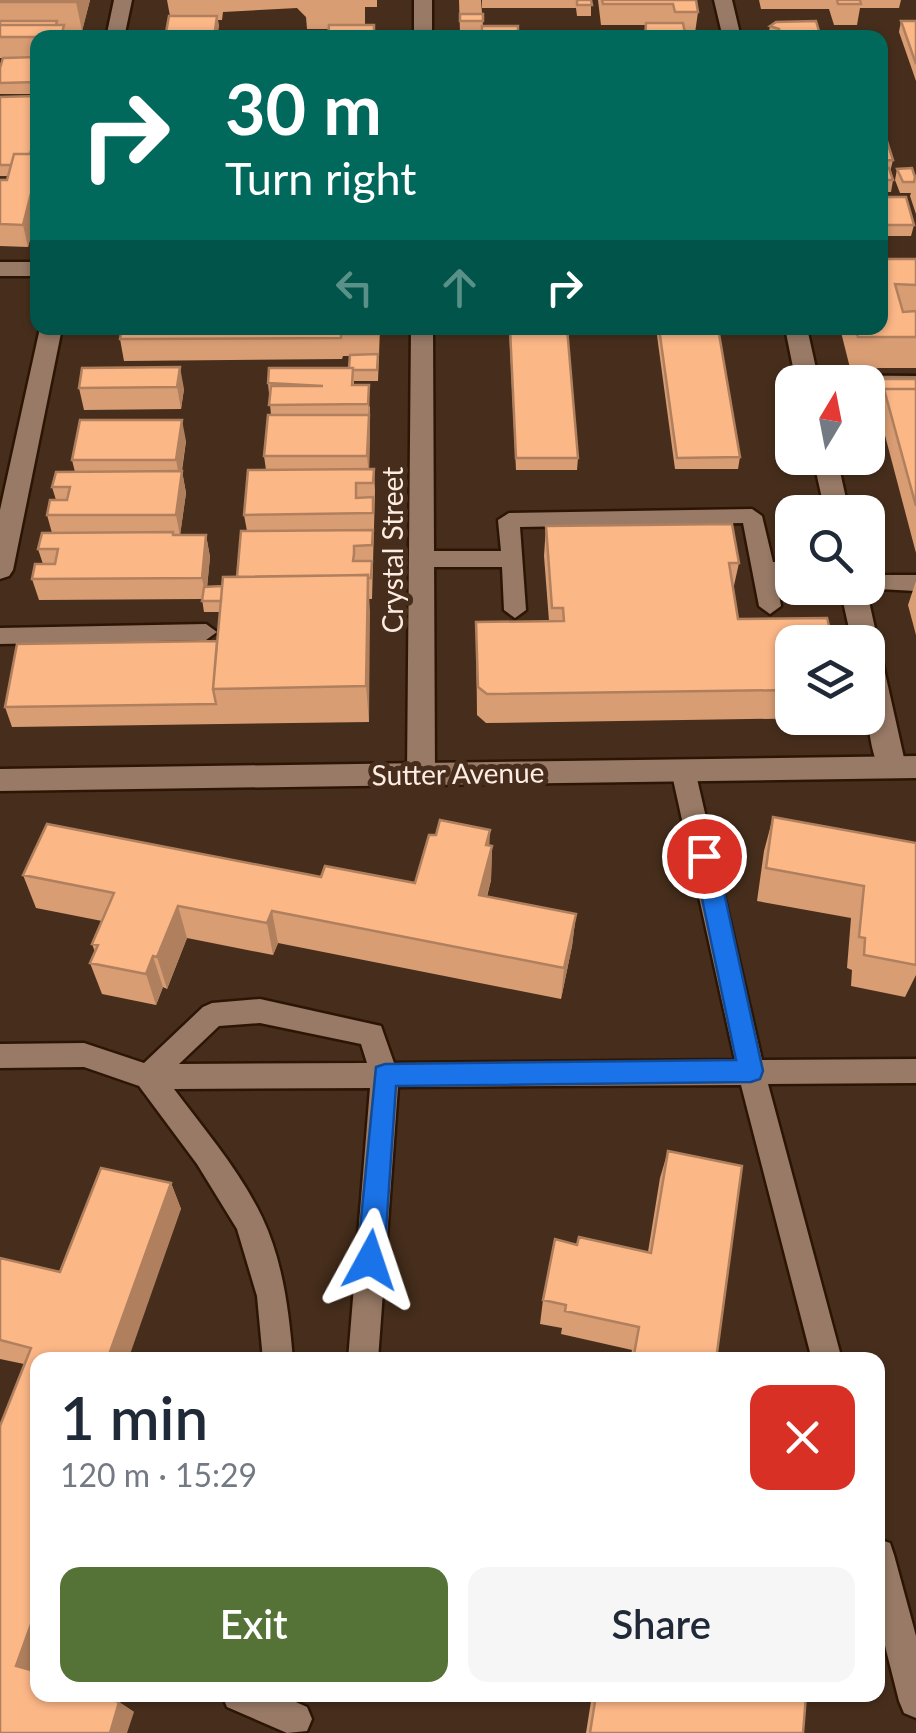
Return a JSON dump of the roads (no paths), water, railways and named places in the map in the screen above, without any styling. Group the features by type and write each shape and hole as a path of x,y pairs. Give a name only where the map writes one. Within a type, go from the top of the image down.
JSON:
{"street":[{"path":"117,30 123,0"},
{"path":"422,30 423,0"},
{"path":"723,0 730,30"},
{"path":"0,269 30,269"},
{"path":"0,570 49,335"},
{"name":"Crystal Street","path":"421,774 422,335"},
{"path":"798,335 804,365"},
{"path":"885,706 904,767"},
{"name":"Sutter Avenue","path":"0,780 904,767"}],"lane":[{"path":"885,382 916,382"},
{"path":"515,610 510,520 752,516 770,606"},
{"path":"422,559 512,559"},
{"path":"764,570 775,570"},
{"path":"885,583 916,583"},
{"path":"0,636 206,632"},
{"path":"683,770 751,1071 823,1352"},
{"path":"148,1077 212,1015 260,1011 371,1034 385,1075 364,1352"},
{"path":"0,1056 84,1055 148,1077 916,1070"},
{"path":"148,1077 207,1155 250,1224 272,1296 277,1352"},
{"path":"888,1633 916,1701"},
{"path":"258,1702 295,1716"}]}
